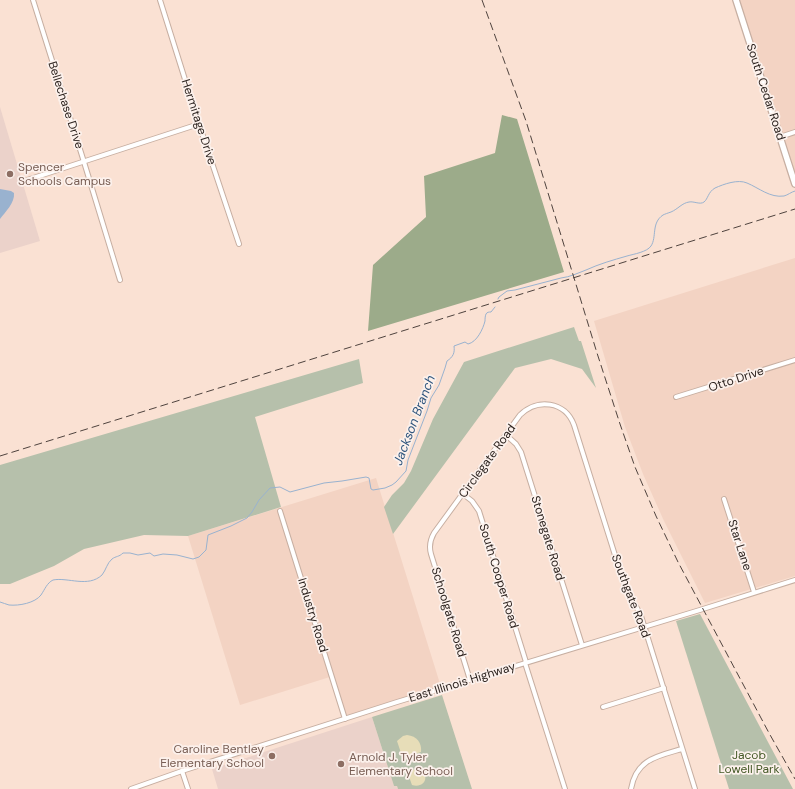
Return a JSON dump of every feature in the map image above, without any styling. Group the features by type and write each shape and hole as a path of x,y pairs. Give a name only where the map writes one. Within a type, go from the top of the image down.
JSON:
{"main road":[{"name":"South Cedar Road","path":"736,0 795,184"}],"street":[{"name":"Bellechase Drive","path":"33,0 120,280"},
{"name":"Hermitage Drive","path":"160,0 239,244"},
{"path":"27,180 200,124"},
{"path":"780,136 795,132"},
{"name":"Otto Drive","path":"676,397 795,360"},
{"name":"Circlegate Road","path":"430,543 434,533 520,415 537,405 545,404 560,408"},
{"name":"Southgate Road","path":"560,408 569,416 574,424 625,587 638,610 644,626 695,789"},
{"name":"Stonegate Road","path":"506,435 516,444 521,452 582,645"},
{"name":"South Cooper Road","path":"463,494 472,501 478,511 564,789"},
{"name":"Star Lane","path":"724,499 754,592"},
{"name":"Industry Road","path":"280,511 345,718"},
{"name":"Schoolgate Road","path":"430,543 430,554 470,680"},
{"name":"East Illinois Highway","path":"131,789 345,718 795,580"},
{"path":"603,707 664,688"},
{"path":"631,789 632,781 640,767 657,757 682,749"},
{"path":"182,771 188,789"}],"shaded area":[{"path":"739,0 795,0 795,173"},
{"name":"Spencer Schools Campus","path":"0,107 40,241 0,253"},
{"path":"795,258 795,576 705,603 664,521 643,474 625,427 594,321"},
{"path":"376,478 441,687 346,717 333,676 240,705 188,536"},
{"name":"Arnold J. Tyler Elementary School","path":"372,717 394,786 397,786 398,789 218,789 212,769"}],"green space":[{"path":"502,115 517,119 564,272 368,331 373,265 426,217 424,176 495,153"},
{"path":"574,327 579,341 581,341 596,388 582,369 551,359 515,368 393,534 384,507 392,495 404,483 411,471 433,419 464,362"},
{"path":"359,359 363,383 255,417 281,507 188,536 144,535 84,549 54,566 10,584 0,584 0,465"},
{"name":"Jacob Lowell Park","path":"700,614 793,789 729,789 676,621"},
{"path":"442,695 472,789 398,789 397,786 394,786 372,717"}],"sand":[{"path":"407,735 418,740 421,746 421,752 406,757 402,756 397,741 403,736"},
{"path":"417,768 424,773 425,780 421,785 417,786 412,785 408,774"}],"water":[{"path":"0,189 11,191 14,193 14,197 11,204 0,219"}],"waterway":[{"name":"Jackson Branch","path":"498,299 507,291 571,276 601,264 647,250 653,242 659,218 687,203 702,203 705,201 709,193 715,188 731,182 743,182 774,196 785,196 795,191"},
{"name":"Jackson Branch","path":"0,602 9,605 31,602 38,598 48,584 53,580 91,581 102,575 113,558 123,553 138,555 150,553 154,556 163,554 177,555 193,559 199,557 206,550 208,535 247,518 259,500 270,488 280,487 290,492 324,483 366,477 369,478 371,489 373,490 392,485 406,471 408,460 431,398 439,385 447,361 453,355 454,346 465,342 468,344 474,341 483,328 487,312 491,312 495,307"}],"railway":[{"path":"482,0 526,121 597,353 635,467 678,562 795,779"},
{"path":"0,456 795,209"}],"place":[{"name":"Spencer Schools Campus","path":"10,174"},
{"name":"Caroline Bentley Elementary School","path":"272,756"},
{"name":"Arnold J. Tyler Elementary School","path":"341,764"}]}
